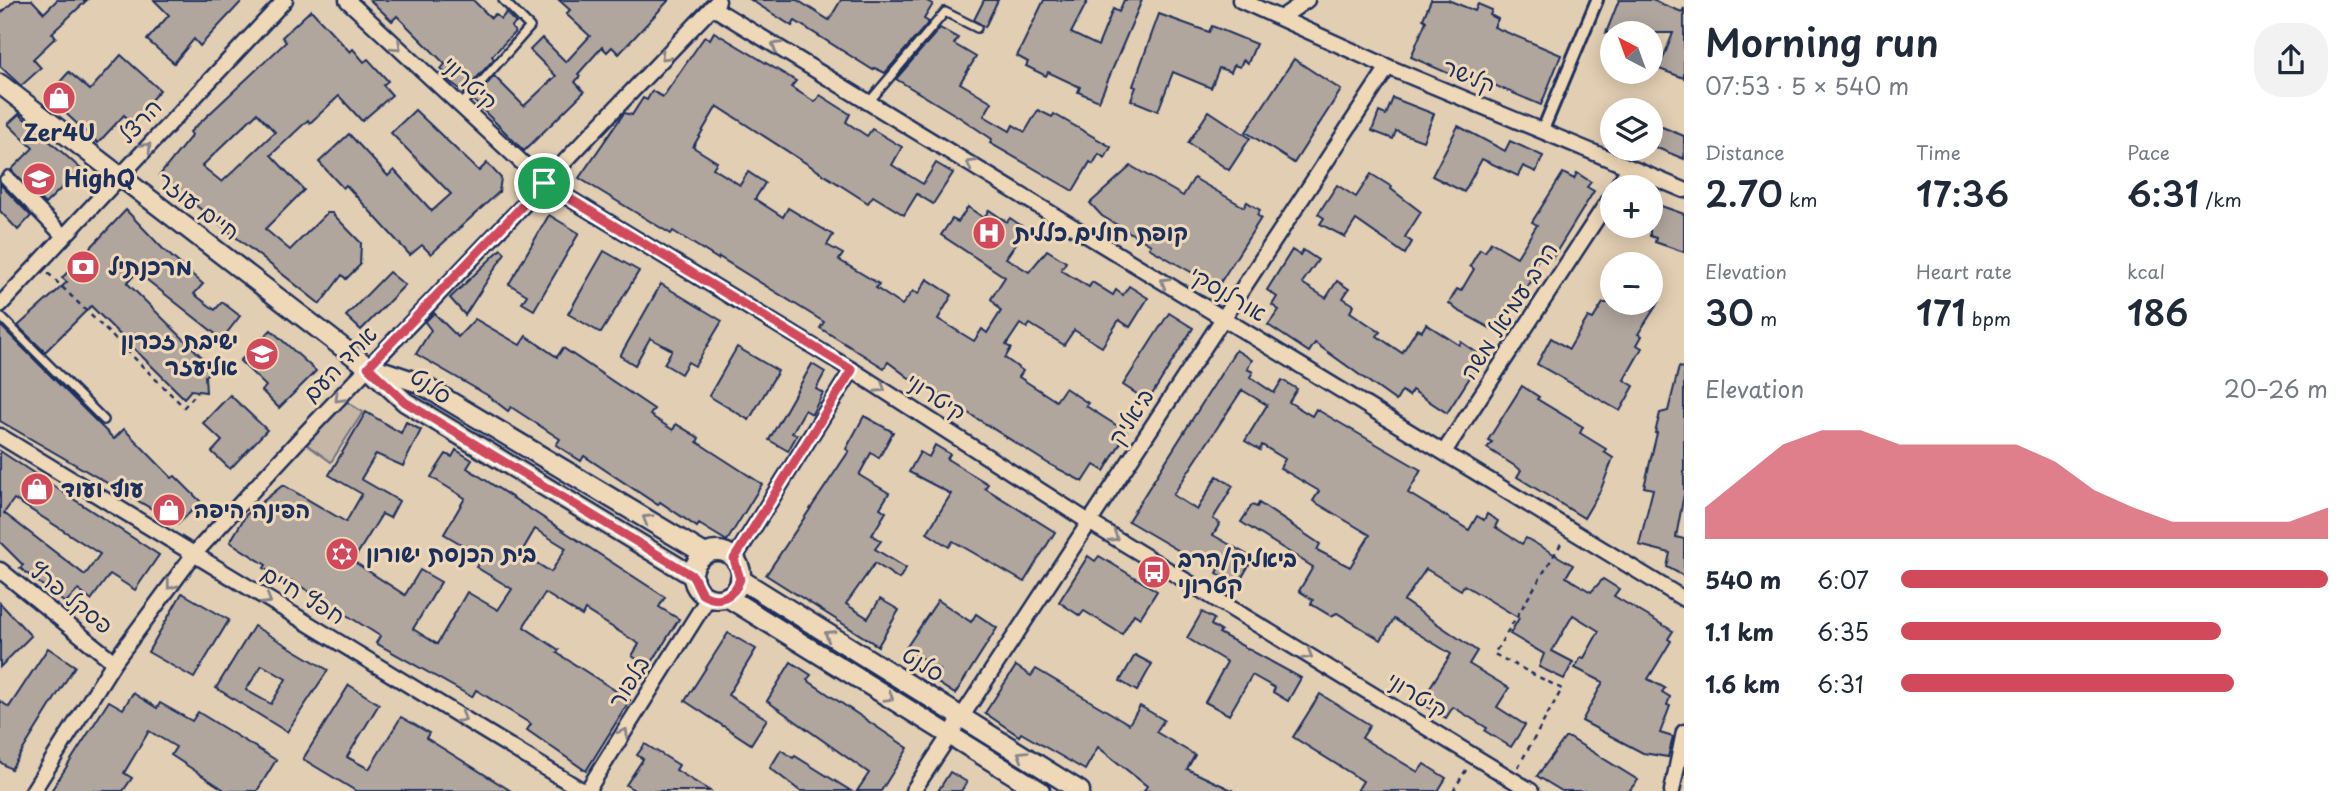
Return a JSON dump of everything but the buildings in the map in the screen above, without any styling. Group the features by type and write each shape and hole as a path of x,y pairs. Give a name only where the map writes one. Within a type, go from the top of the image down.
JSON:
{"street":[{"name":"הרצל","path":"0,305 285,0"},
{"name":"קיטרוני","path":"347,0 544,183 852,370 1089,522 1531,791"},
{"name":"קלישר","path":"1240,0 1388,67 1684,190"},
{"path":"1282,17 1307,0"},
{"path":"1542,132 1597,0"},
{"name":"אורלנסקי","path":"716,3 869,102 1684,599"},
{"name":"אחד העם","path":"33,791 114,662 193,555 368,367 716,3"},
{"name":"ביאליק","path":"912,791 1388,67"},
{"name":"חיים עוזר","path":"0,84 368,367"},
{"path":"1625,175 1629,168"},
{"name":"הרב עמיאל משה","path":"1444,452 1600,213"},
{"name":"סלנט","path":"368,367 419,383 705,554"},
{"name":"סלנט","path":"368,367 405,402 693,576"},
{"path":"734,559 852,370"},
{"name":"חפץ חיים","path":"0,436 585,791"},
{"path":"721,552 734,559 740,579 727,597 708,598 697,589 693,576 696,563 705,554 721,552"},
{"name":"פסקל פרץ","path":"0,570 114,662"},
{"name":"סלנט","path":"740,579 1080,791"},
{"name":"סלנט","path":"727,597 1040,791"},
{"name":"בלפור","path":"585,791 708,598"},
{"path":"1672,791 1684,732"}],"lane":[{"path":"461,105 530,27 503,0"},
{"path":"869,102 945,12 978,28"},
{"path":"6,177 64,236"},
{"path":"0,316 104,420"}],"path":[{"path":"38,263 184,407 198,392"},
{"path":"1511,779 1562,689 1494,654 1570,529"},
{"path":"1453,791 1475,757"}],"shaded area":[{"path":"342,399 363,412 331,462 302,441"}],"place":[{"name":"Zer4U","path":"59,98"},
{"name":"HighQ","path":"39,179"},
{"name":"קופת חולים כללית","path":"989,233"},
{"name":"מרכנתיל","path":"83,267"},
{"name":"ישיבת זכרון אליעזר","path":"262,354"},
{"name":"עוף ועוד","path":"37,489"},
{"name":"הפינה היפה","path":"169,510"},
{"name":"בית הכנסת ישורון","path":"342,554"},
{"name":"ביאליק/הרב קטרוני","path":"1154,572"}],"route":[{"path":"544,183 852,370 734,559 738,565 740,579 738,586 727,597 708,598 697,589 693,576 405,402 368,367 544,183"}]}
